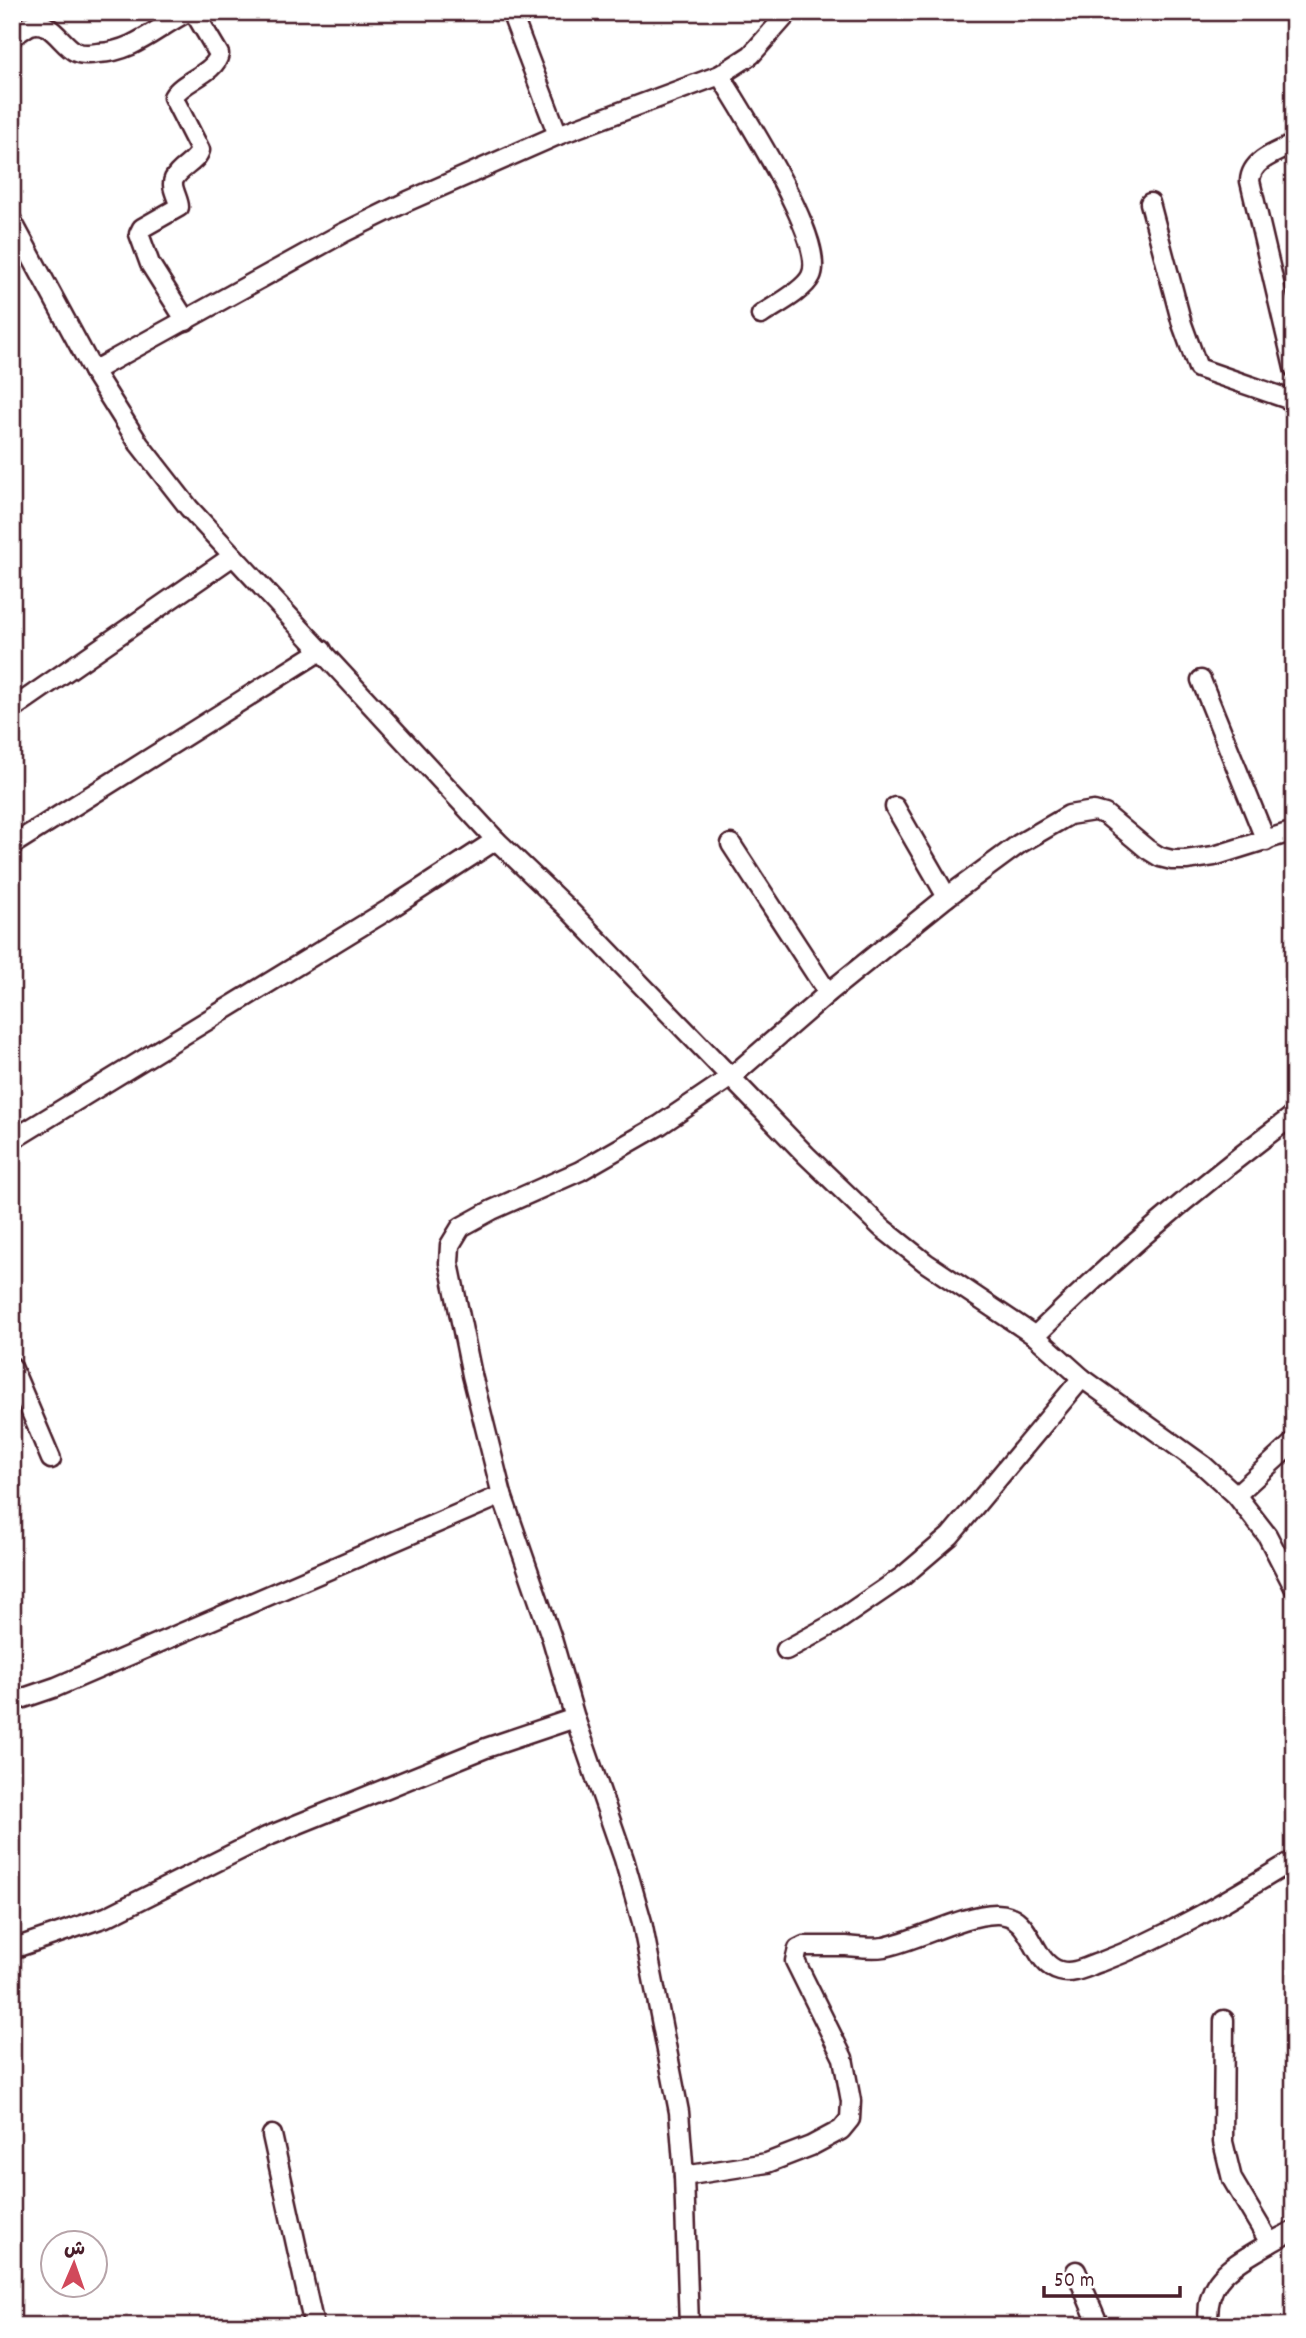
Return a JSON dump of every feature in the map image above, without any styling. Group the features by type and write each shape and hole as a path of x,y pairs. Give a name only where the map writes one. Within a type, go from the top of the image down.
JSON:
{"street":[{"path":"12,37 31,25 38,24 55,33 76,52 102,53 122,50 137,43 189,12 197,17 219,54 216,64 191,80 173,97 200,150 198,156 174,179 179,207 142,228 139,234 150,264 186,321"},
{"path":"511,12 558,135"},
{"path":"93,371 376,217 558,135 720,75 751,55 789,12"},
{"path":"720,75 796,208 814,264 813,274 807,282 761,315"},
{"path":"1294,144 1258,162 1250,173 1250,181 1294,368"},
{"path":"1150,203 1182,324 1198,368 1294,401"},
{"path":"12,222 93,371 139,444 189,508 496,840 566,908 806,1155 882,1228 926,1263 1035,1336 1082,1378 1203,1465 1236,1495 1267,1535 1294,1587"},
{"path":"12,709 233,556"},
{"path":"12,845 322,650"},
{"path":"1201,680 1266,841"},
{"path":"895,807 947,897"},
{"path":"689,2326 679,2112 642,1922 624,1858 502,1495 472,1375 449,1263 450,1245 454,1235 461,1227 492,1210 580,1171 660,1125 732,1077 828,993 947,897 1019,844 1069,815 1094,811 1105,814 1147,849 1171,860 1214,856 1294,831"},
{"path":"12,1140 368,923 496,840"},
{"path":"731,844 828,993"},
{"path":"1035,1336 1147,1232 1294,1115"},
{"path":"12,1367 51,1459"},
{"path":"786,1650 902,1577 950,1536 1082,1378"},
{"path":"1236,1495 1294,1442"},
{"path":"12,1702 56,1687 502,1495"},
{"path":"12,1949 106,1917 266,1837 486,1748 575,1718"},
{"path":"684,2176 767,2163 841,2130 850,2119 851,2101 842,2058 795,1961 798,1949 804,1946 880,1948 975,1917 1005,1914 1014,1917 1052,1968 1061,1972 1073,1972 1192,1922 1294,1860"},
{"path":"1224,2020 1223,2142 1232,2179 1270,2243"},
{"path":"272,2135 314,2326"},
{"path":"1209,2326 1207,2310 1218,2279 1235,2264 1294,2231"},
{"path":"1076,2271 1099,2326"}]}
